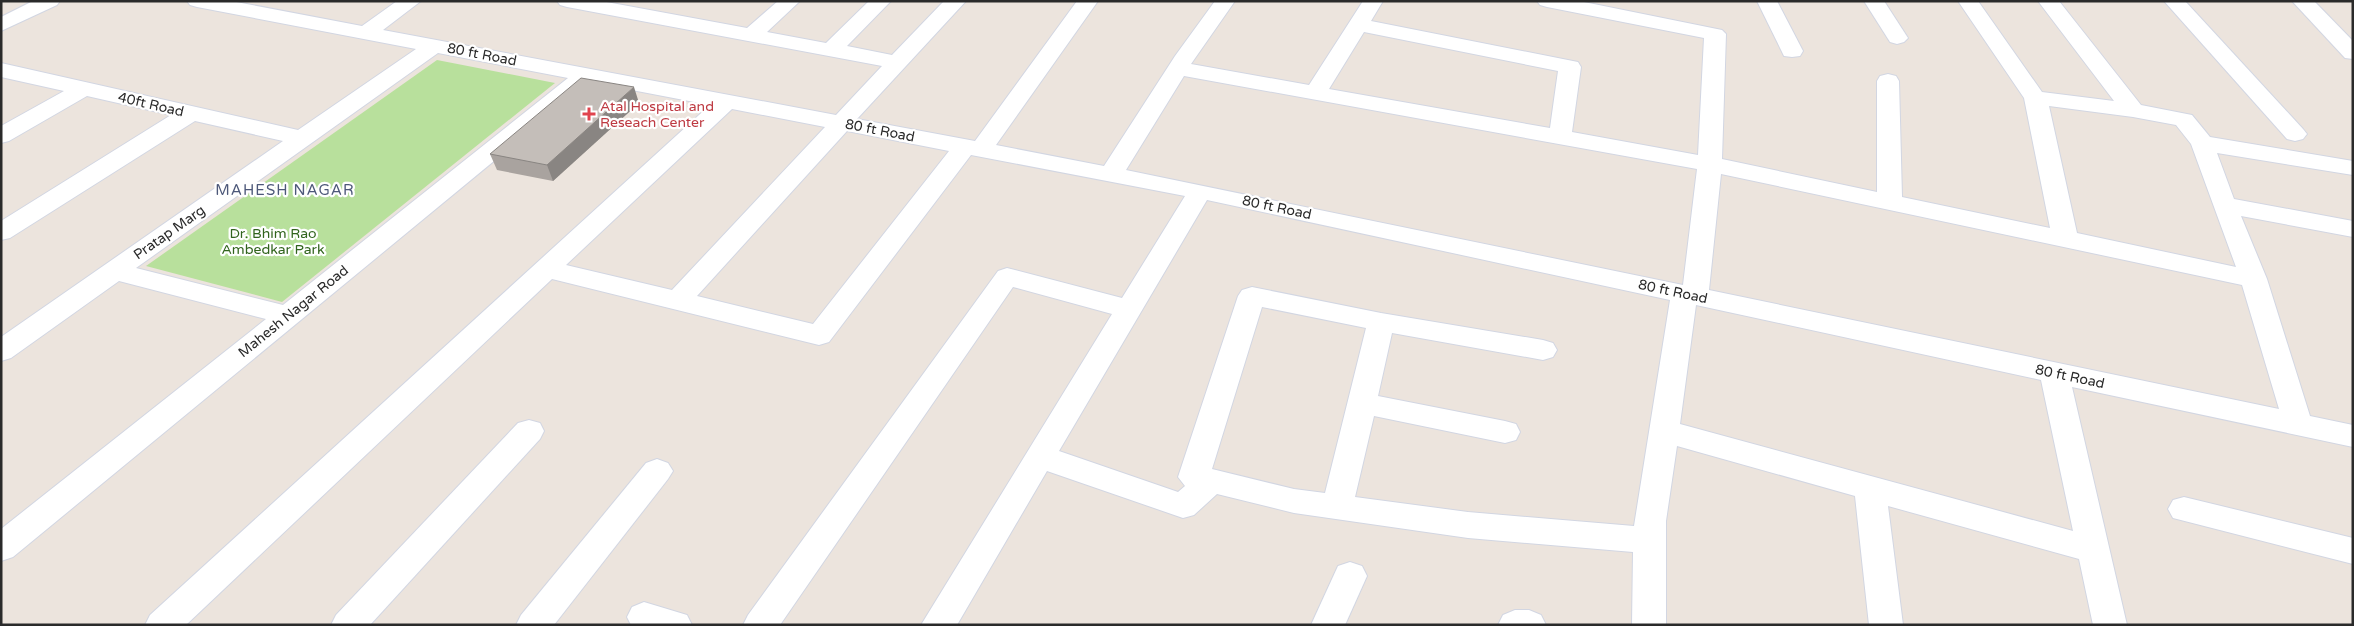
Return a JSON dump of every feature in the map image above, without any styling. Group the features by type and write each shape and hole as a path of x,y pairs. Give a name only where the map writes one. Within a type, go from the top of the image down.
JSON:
{"street":[{"path":"1,25 50,1"},
{"name":"80 ft Road","path":"197,1 264,6 367,32 1200,191 2353,436"},
{"path":"367,32 411,1"},
{"path":"567,1 602,4 751,35 897,62"},
{"path":"751,35 790,1"},
{"path":"831,50 881,1"},
{"path":"678,301 897,62 956,1"},
{"path":"547,269 819,335 973,148 1088,1"},
{"path":"1111,174 1180,69 1186,56 1225,1"},
{"path":"1315,94 1373,1"},
{"path":"1547,1 1640,10 1715,34 1710,164 1689,295 1663,431 1650,521 1649,625"},
{"path":"1767,1 1792,51"},
{"path":"1874,1 1897,38"},
{"path":"1968,1 2035,98 2044,128 2065,239"},
{"path":"2048,1 2132,110"},
{"path":"2174,1 2295,134"},
{"path":"2302,1 2353,53"},
{"path":"1358,25 1570,67 1560,138"},
{"name":"Pratap Marg","path":"1,351 435,45"},
{"path":"1180,69 1710,164 2254,279"},
{"name":"40ft Road","path":"1,70 301,138"},
{"name":"Mahesh Nagar Road","path":"1,548 586,74"},
{"path":"1888,81 1890,202"},
{"path":"1,136 83,89"},
{"path":"2035,98 2132,110 2184,120 2202,142 2224,205 2254,279 2298,424"},
{"path":"162,625 727,101"},
{"path":"1,232 191,113"},
{"path":"2202,142 2353,168"},
{"path":"938,625 1200,191"},
{"path":"2224,205 2353,229"},
{"path":"113,271 288,315"},
{"path":"760,625 1007,277 1129,309"},
{"path":"1543,350 1381,322 1252,296 1194,477 1294,500 1337,507 1468,525 1650,540"},
{"path":"1337,507 1381,322"},
{"path":"2054,372 2110,625"},
{"path":"1362,403 1505,432"},
{"path":"348,625 529,431"},
{"path":"1663,431 2093,550"},
{"path":"1039,456 1183,506 1211,481"},
{"path":"533,625 657,471"},
{"path":"1870,488 1886,625"},
{"path":"2184,509 2353,551"},
{"path":"1328,625 1350,576"},
{"path":"1515,625 1529,625"}],"green space":[{"name":"Dr. Bhim Rao Ambedkar Park","path":"437,60 555,83 282,302 146,266"}],"building":[{"path":"581,78 634,87 547,165 490,154"}],"place":[{"name":"Atal Hospital and Reseach Center","path":"589,114"}],"district":[{"name":"MAHESH NAGAR","path":"285,190"}]}
